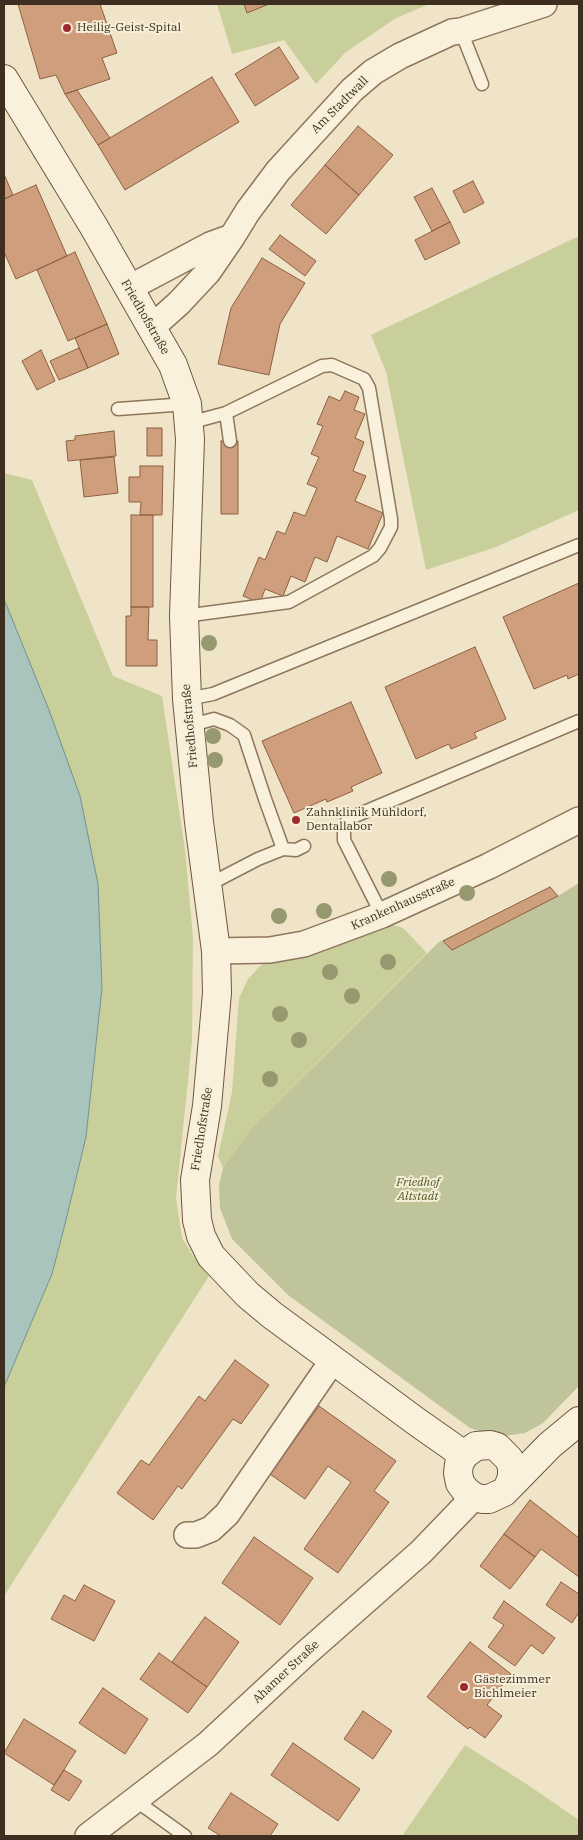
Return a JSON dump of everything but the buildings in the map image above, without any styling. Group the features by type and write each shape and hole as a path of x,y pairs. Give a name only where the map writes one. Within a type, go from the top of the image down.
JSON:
{"street":[{"name":"Am Stadtwall","path":"151,328 179,303 208,272 248,211 278,171 352,90 373,72 400,56 452,32 544,4"},
{"name":"Friedhofstraße","path":"4,79 54,159 173,365 188,414 190,467 184,616 188,713 216,951 217,993 207,1106 194,1180 197,1220 201,1236 211,1256 248,1295 333,1360 464,1455"},
{"path":"129,288 210,245 232,237"},
{"name":"Krankenhausstraße","path":"216,951 270,950 304,944 382,916 489,866 579,820"},
{"path":"186,1535 196,1535 211,1529 227,1514 333,1360"},
{"path":"509,1485 512,1477 512,1467 509,1458 497,1447 476,1446 464,1455 459,1464 460,1483 466,1491 474,1497 490,1499 504,1492 550,1445 579,1421"},
{"path":"503,1451 550,1445"},
{"name":"Ahamer Straße","path":"88,1836 208,1744 305,1654 420,1552 474,1497"}],"lane":[{"path":"461,30 482,84"},
{"path":"118,408 188,414 226,413 322,366 332,365 364,379 369,388 392,519 390,528 380,548 373,556 289,602 184,616"},
{"path":"226,413 230,441"},
{"path":"188,713 213,694 579,545"},
{"path":"188,713 230,725 244,735 264,800 283,849"},
{"path":"382,916 344,840 344,828 348,819 579,721"},
{"path":"208,885 258,859 283,849 296,850 304,846"},
{"path":"135,1800 184,1836"}],"green space":[{"path":"217,4 427,5 396,18 346,52 316,84 284,40 232,54"},
{"path":"579,236 579,510 496,547 426,570 386,372 371,335"},
{"path":"4,473 32,480 113,676 162,696 185,850 193,937 192,1041 176,1198 182,1238 209,1276 4,1596 4,1387 52,1274 66,1220 86,1137 102,988 98,884 19,639 4,599"},
{"name":"Friedhof Altstadt","path":"579,883 579,1386 543,1423 525,1433 497,1437 470,1428 288,1295 232,1239 220,1208 219,1185 223,1168 249,1131 439,942 550,887 558,896"},
{"path":"393,925 403,928 427,953 249,1131 223,1168 218,1156 232,1092 239,998 248,979 262,964 284,957 322,950"},
{"path":"465,1745 579,1820 579,1836 402,1836"}],"water":[{"path":"4,599 49,710 80,796 98,884 102,988 86,1137 66,1220 52,1274 4,1387"}],"place":[{"name":"Heilig-Geist-Spital","path":"67,28"},
{"name":"Zahnklinik Mühldorf, Dentallabor","path":"296,820"},
{"name":"Gästezimmer Bichlmeier","path":"464,1687"}]}
